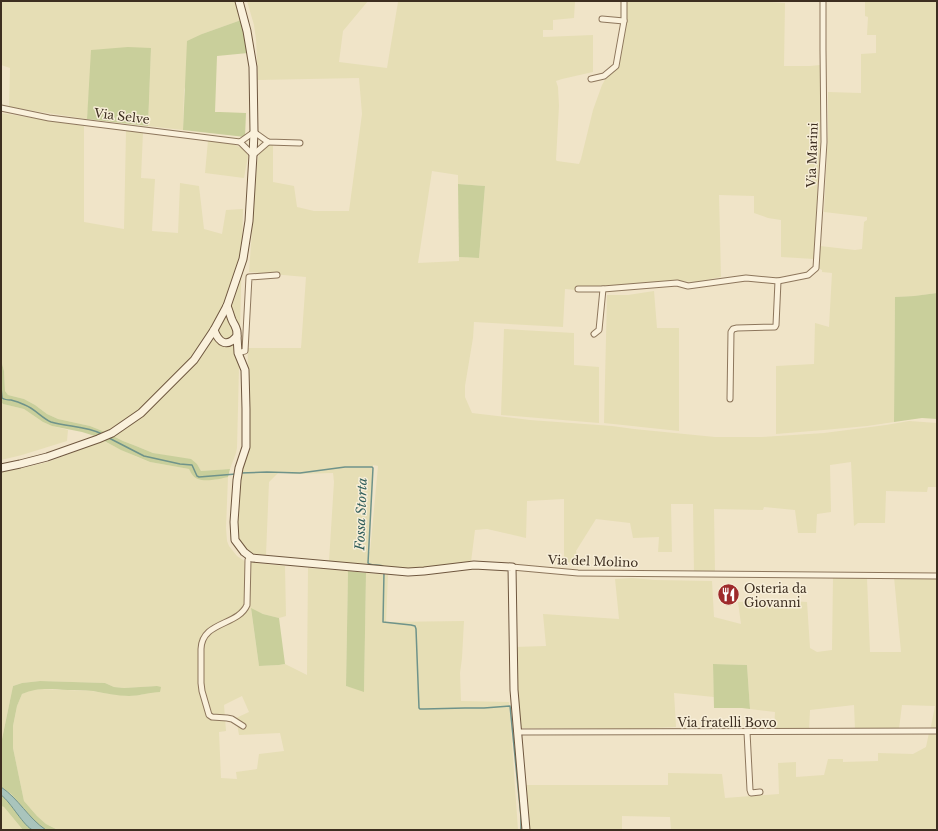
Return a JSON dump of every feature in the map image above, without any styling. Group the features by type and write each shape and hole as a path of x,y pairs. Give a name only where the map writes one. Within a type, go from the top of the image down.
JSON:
{"street":[{"path":"1,468 47,457 112,433 141,413 194,360 206,344 219,322 227,306 243,259 249,221 254,132 253,66 247,31 239,1"},
{"path":"591,79 604,76 616,66 624,21 624,1"},
{"name":"Via Marini","path":"578,289 603,289 677,283 688,286 746,278 778,281 808,275 816,268 824,142 823,1"},
{"path":"602,19 624,21"},
{"name":"Via Selve","path":"1,108 49,118 240,142"},
{"path":"253,155 240,142 254,132"},
{"path":"254,132 268,142 300,143"},
{"path":"253,155 268,142"},
{"path":"238,353 245,351 249,277 277,275"},
{"path":"730,399 731,332 733,329 737,328 775,327 778,281"},
{"path":"594,334 600,330 603,289"},
{"path":"227,306 232,322 237,329 238,353 245,370 246,447 239,468 237,480 234,522 235,540 244,552 252,558 416,572 474,565 512,567 514,690 526,830"},
{"path":"219,322 232,322"},
{"path":"214,330 217,337 238,353"},
{"path":"206,344 233,340 237,336"},
{"path":"243,726 232,719 212,717 209,714 202,691 201,645 203,639 210,631 241,614 245,609 248,560 250,557"},
{"name":"Via del Molino","path":"512,567 578,573 937,576"},
{"name":"Via fratelli Bovo","path":"518,732 937,731"},
{"path":"747,732 750,790 751,793 760,792"}],"shaded area":[{"path":"1,1 239,1 244,19 202,34 184,90 183,130 148,126 151,48 92,50 87,119 9,107 10,68 1,65"},
{"path":"247,1 368,1 343,31 339,62 387,68 398,2 390,1 575,1 574,18 553,20 553,30 543,30 543,37 593,35 593,72 556,81 558,87 559,106 556,160 579,164 593,110 602,85 615,65 626,1 768,1 785,3 784,66 820,65 820,143 814,259 781,257 781,220 768,218 754,213 754,196 719,195 721,277 696,282 678,281 610,287 576,287 575,290 565,289 563,327 474,322 473,338 465,386 465,397 472,413 530,420 612,426 715,437 762,437 824,433 909,421 937,423 937,487 928,487 927,492 886,491 885,523 858,523 854,526 851,462 830,465 831,512 817,514 816,533 798,533 795,510 764,507 763,510 714,509 715,573 694,573 693,504 671,504 672,552 658,552 659,537 633,538 630,523 596,519 576,551 579,563 564,562 564,499 527,501 526,538 487,529 475,530 471,562 420,568 406,568 329,561 334,482 333,473 294,474 279,472 269,482 266,555 249,554 236,542 236,478 246,448 248,348 301,348 306,277 249,272 257,163 259,154 263,149 273,143 273,182 294,186 297,207 314,211 349,211 362,114 359,78 258,80 254,25","holes":["432,171 458,175 458,184 485,186 479,258 459,257 459,261 418,263","373,465 378,466 369,552"]},
{"path":"865,1 937,1 937,293 895,297 894,422 867,426 776,434 776,366 814,364 815,323 829,327 832,273 822,272 822,270 818,268 820,246 855,250 862,249 864,222 867,220 867,217 824,212 828,134 828,92 861,93 861,54 876,53 876,35 867,35 868,17 865,16"},
{"path":"1,113 84,126 84,222 124,229 126,131 143,132 141,178 155,179 152,231 178,233 180,183 199,186 204,229 222,234 226,210 243,209 237,448 230,469 201,471 197,464 153,453 90,426 58,419 47,414 24,399 8,395 5,391 4,371 1,360"},
{"path":"208,140 233,144 244,149 248,156 244,178 205,173"},
{"path":"654,291 657,328 679,328 679,431 604,423 607,295 628,295"},
{"path":"504,329 574,333 574,365 599,367 599,423 501,415"},
{"path":"1,402 3,404 24,409 43,422 52,426 68,430 67,441 1,460"},
{"path":"101,440 150,462 189,469 192,474 215,479 228,477 226,528 229,546 237,556 246,562 285,566 286,616 279,618 251,609 259,666 285,664 307,675 308,568 348,571 346,686 364,691 366,573 388,575 386,622 464,621 460,673 461,701 509,702 518,830 58,830 46,824 24,801 13,748 13,726 17,706 22,694 31,690 42,689 92,691 130,696 150,692 160,692 157,686 124,688 114,687 105,683 40,681 22,683 13,686 1,744 1,472 48,462","holes":["242,696 249,712 236,718 239,735 280,733 284,751 259,754 257,769 236,772 237,779 221,778 219,732 226,731 224,705"]},
{"path":"833,577 867,578 870,652 901,652 894,577 937,578 937,731 930,731 935,706 902,705 899,729 855,730 854,705 810,710 809,731 774,730 775,712 750,709 747,665 713,664 714,697 674,693 676,727 631,729 519,728 514,647 546,646 543,614 619,619 615,579 632,578 712,581 714,617 741,624 738,602 774,600 807,602 810,648 817,652 832,650"},
{"path":"929,733 937,733 937,830 671,830 670,817 622,816 622,830 526,830 523,785 668,785 668,773 722,774 725,798 779,794 778,763 796,762 796,777 824,775 828,759 843,759 843,762 878,761 878,753 913,754 926,747"},
{"path":"1,806 4,807 23,830 1,830"}],"green space":[{"path":"244,19 248,53 217,56 215,112 246,113 245,137 183,130 187,41"},
{"path":"128,47 151,48 148,126 87,119 91,50"},
{"path":"458,184 485,186 479,258 459,257"},
{"path":"937,293 937,419 922,418 894,422 895,297"},
{"path":"1,360 4,371 5,391 8,395 24,399 47,414 58,419 90,426 153,453 191,459 197,464 201,471 230,469 228,477 201,480 193,476 189,469 150,462 121,450 95,436 52,426 43,422 24,409 3,404 1,402"},
{"path":"348,571 366,573 364,692 346,686"},
{"path":"251,608 263,614 279,618 285,664 259,666"},
{"path":"713,664 747,665 750,709 714,708"},
{"path":"40,681 105,683 114,687 124,688 161,687 160,692 133,696 120,696 90,691 50,689 33,690 22,694 17,706 13,726 13,748 24,801 46,824 58,830 46,830 37,824 11,794 1,787 1,744 13,686 22,683"},
{"path":"1,795 10,803 28,827 33,830 23,830 4,807 1,806"}],"water":[{"path":"1,787 46,830 33,830 29,828 1,795"}],"waterway":[{"name":"Fossa Storta","path":"1,387 2,398 5,400 17,401 29,407 51,422 90,429 102,434"},
{"name":"Fossa Storta","path":"107,437 144,456 180,464 192,465 197,476 199,477 236,474"},
{"name":"Fossa Storta","path":"240,473 300,473 345,467 372,467 368,563 384,567"},
{"name":"Fossa Storta","path":"384,572 383,622 411,625 415,626 416,629 419,708 484,708 510,706 521,830"}],"place":[{"name":"Osteria da Giovanni","path":"728,595"}]}
